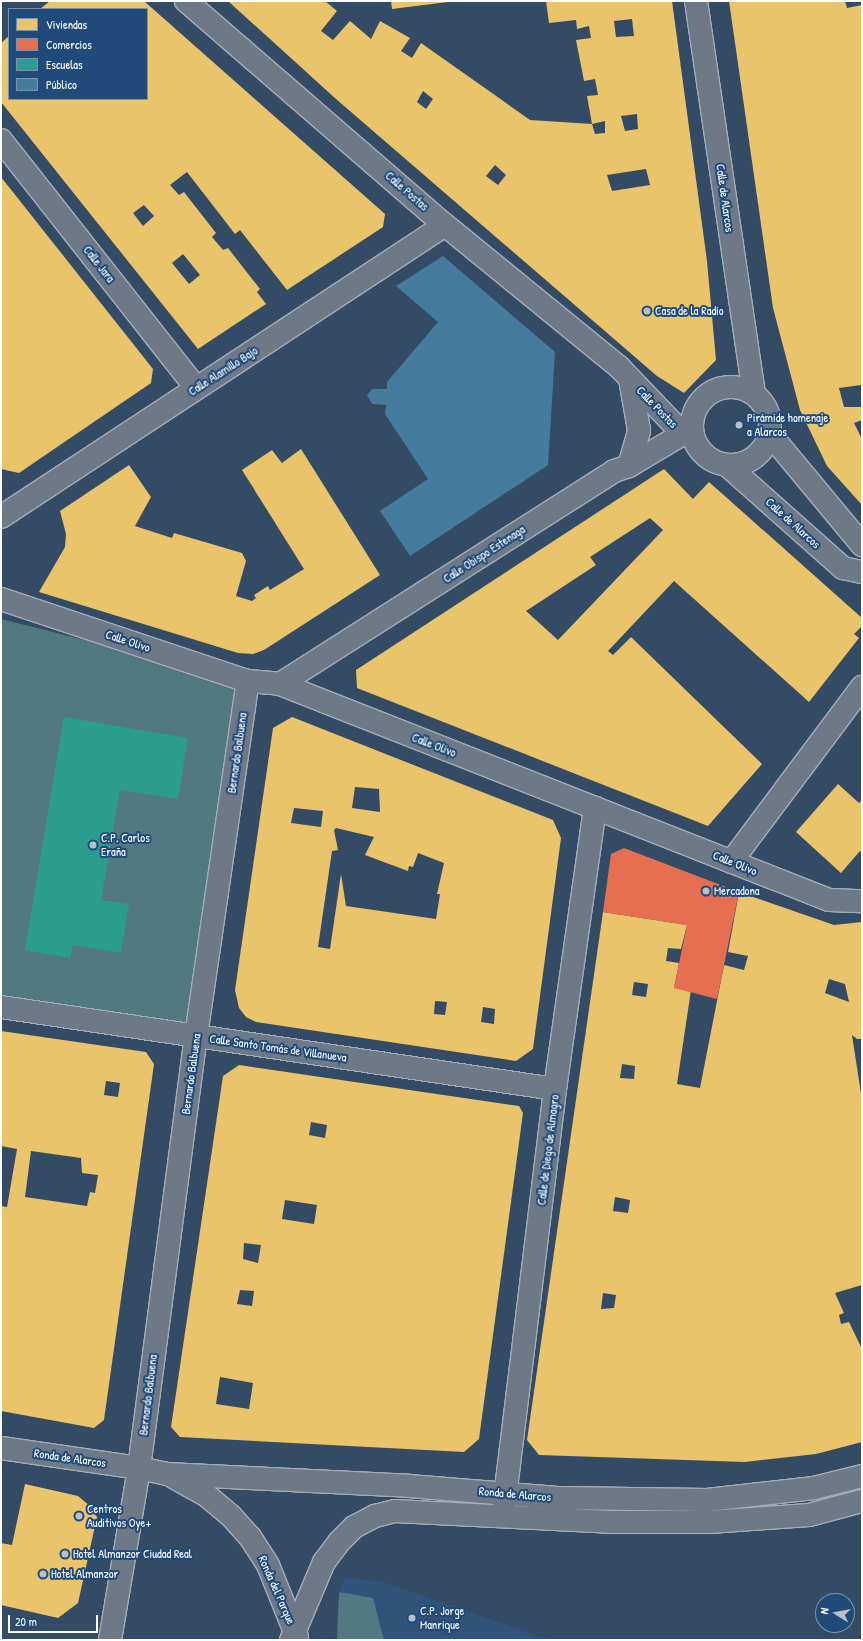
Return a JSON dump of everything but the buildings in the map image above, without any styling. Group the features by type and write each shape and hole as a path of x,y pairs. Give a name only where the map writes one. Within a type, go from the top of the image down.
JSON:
{"main road":[{"name":"Calle Postas","path":"186,1 445,224 619,367 688,432"},
{"name":"Calle de Alarcos","path":"696,1 754,394"},
{"name":"Calle Jara","path":"1,140 196,388"},
{"name":"Calle Alamillo Bajo","path":"2,515 445,224"},
{"name":"Calle Postas","path":"629,466 639,430 630,379"},
{"path":"738,388 754,394 765,406 769,418 770,433 761,451 750,461 728,466 704,455 688,432 698,405 706,395 717,389 738,388"},
{"name":"Calle Obispo Estenaga","path":"280,684 614,471 629,466 688,432"},
{"path":"770,433 862,545"},
{"name":"Calle de Alarcos","path":"728,466 842,568 862,572"},
{"name":"Calle Olivo","path":"1,599 248,681 280,684 829,900 862,900"},
{"name":"Bernardo Balbuena","path":"110,1640 139,1468 196,1036 248,681"},
{"path":"731,862 862,687"},
{"name":"Calle de Diego de Almagro","path":"503,1517 555,1089 595,808"},
{"name":"Calle Santo Tomás de Villanueva","path":"1,1007 555,1089"},
{"name":"Ronda de Alarcos","path":"1,1448 139,1468 167,1474 505,1493 558,1498 707,1500 814,1488 862,1476"},
{"name":"Ronda del Parque","path":"167,1474 206,1495 231,1516 250,1537 268,1565 295,1637"},
{"name":"Ronda de Alarcos","path":"395,1511 610,1522 709,1522 809,1515 862,1501"},
{"name":"Ronda del Parque","path":"295,1637 324,1562 339,1542 354,1527 375,1516 395,1511"}],"shaded area":[{"name":"C.P. Jorge Manrique","path":"350,1578 383,1582 549,1640 337,1640 339,1592 344,1580"}],"green space":[{"name":"C.P. Carlos Eraña","path":"1,619 248,681 196,1036 1,1007"},
{"path":"339,1592 373,1598 384,1640 337,1640"}],"place":[{"name":"Casa de la Radio","path":"647,311"},
{"name":"Pirámide homenaje a Alarcos","path":"739,425"},
{"name":"C.P. Carlos Eraña","path":"93,845"},
{"name":"Mercadona","path":"706,891"},
{"name":"Centros Auditivos Oye+","path":"79,1516"},
{"name":"Hotel Almanzor Ciudad Real","path":"65,1554"},
{"name":"Hotel Almanzor","path":"43,1574"},
{"name":"C.P. Jorge Manrique","path":"412,1618"}]}
